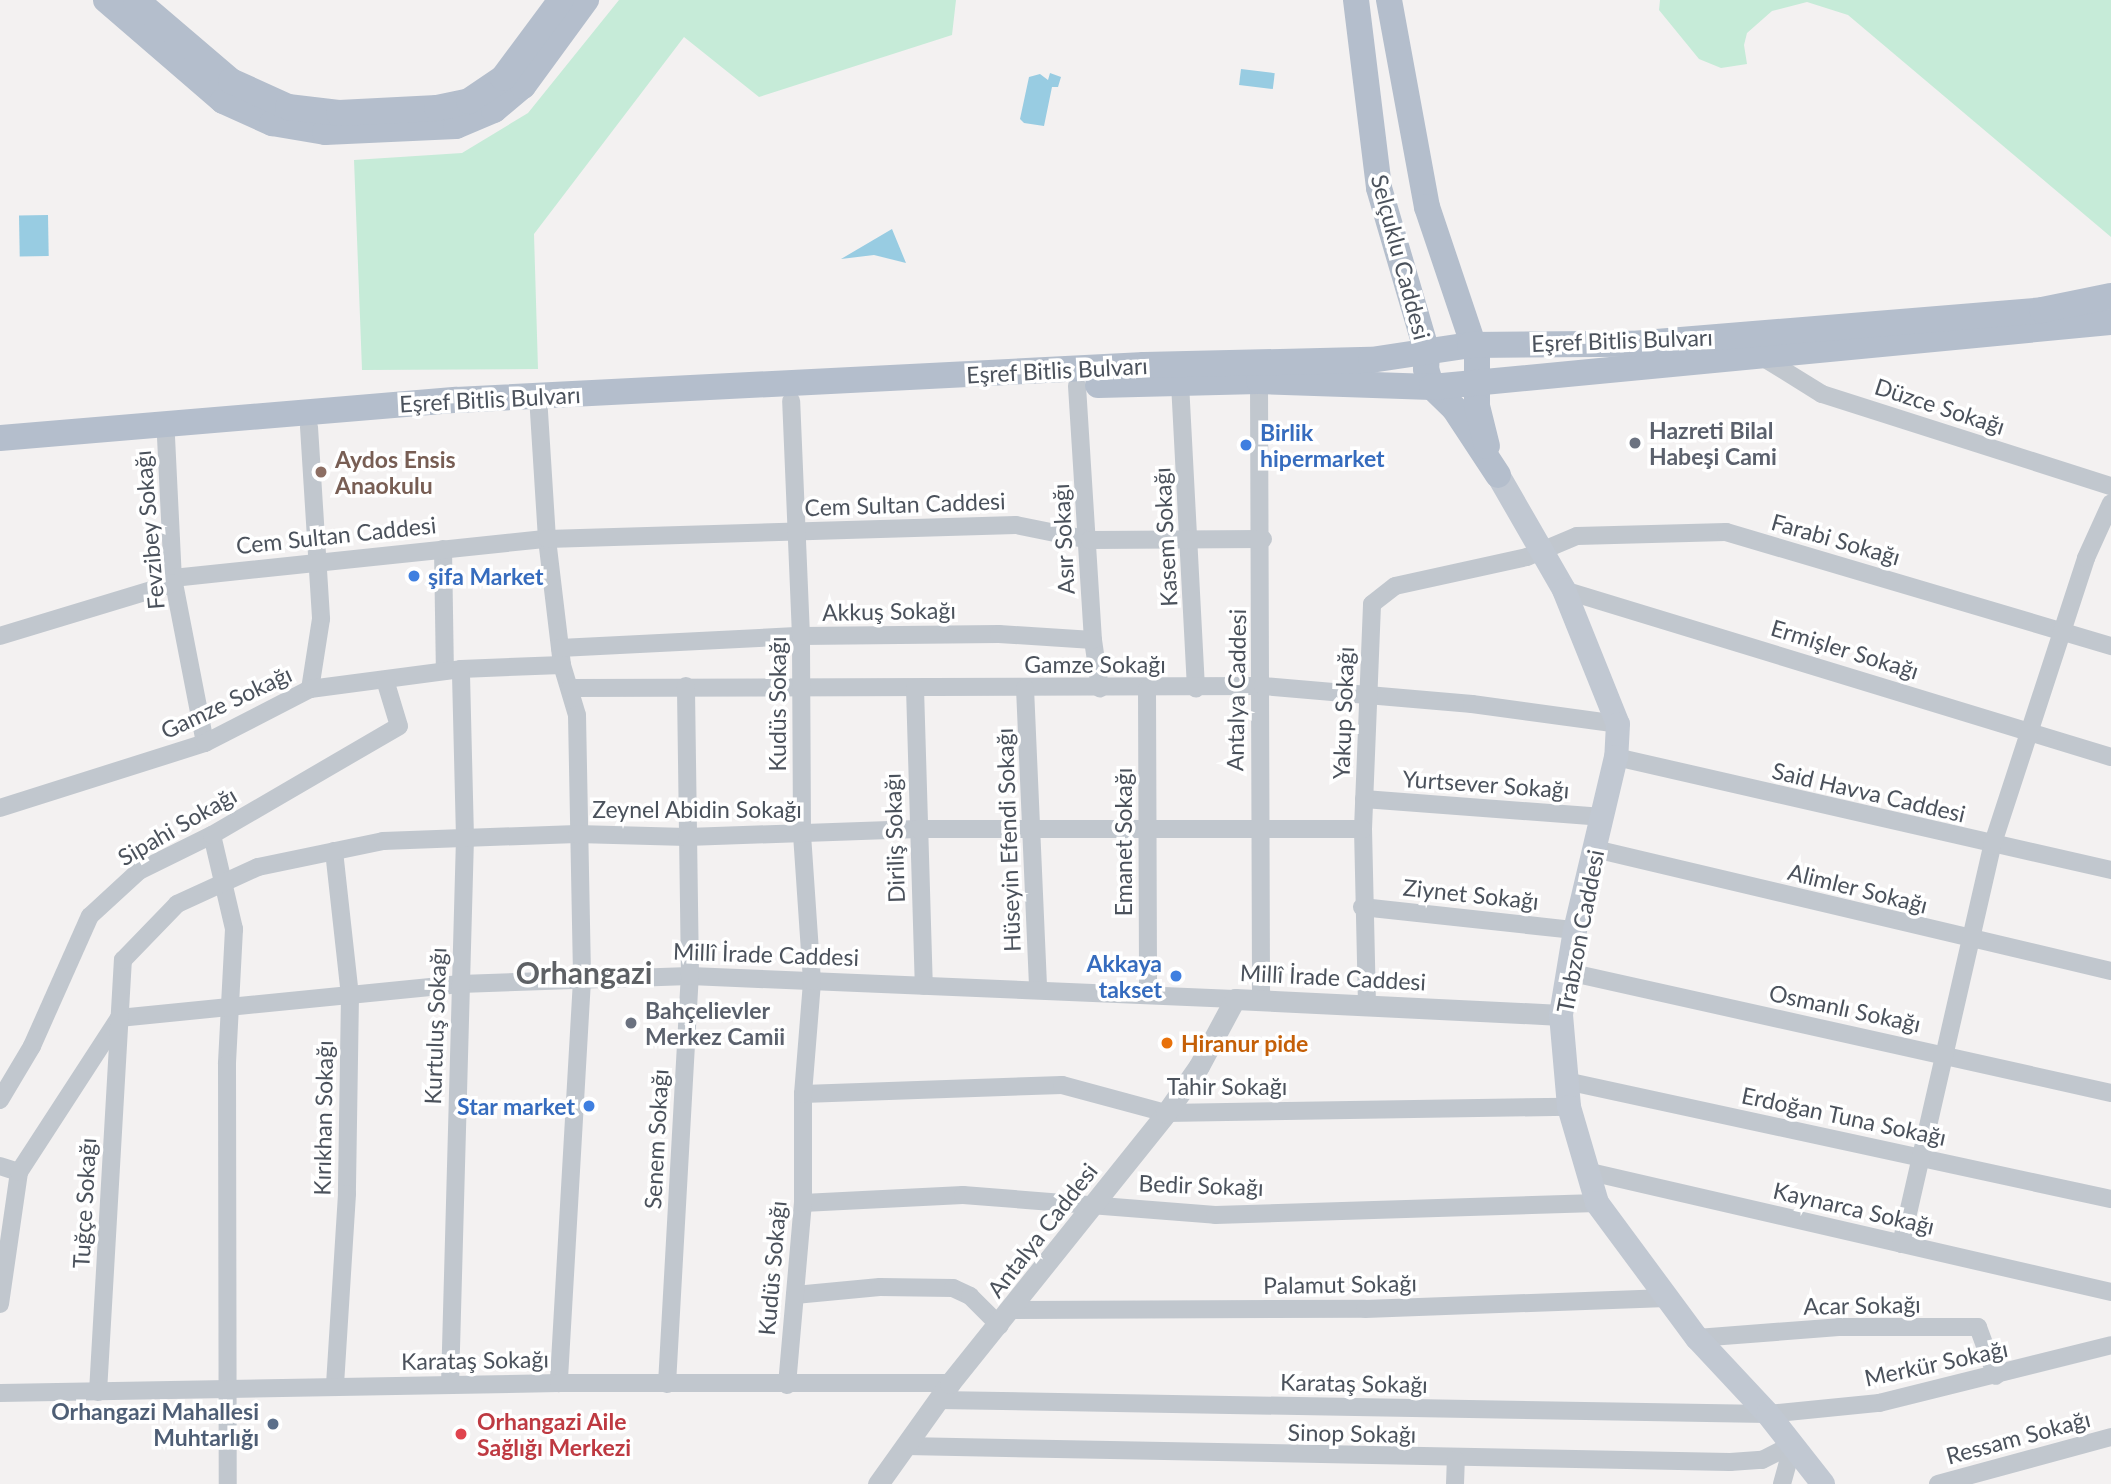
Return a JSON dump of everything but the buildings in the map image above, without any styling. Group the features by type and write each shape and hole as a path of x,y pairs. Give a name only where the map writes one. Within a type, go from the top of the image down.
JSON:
{"main road":[{"path":"106,0 223,101 272,123 325,132 456,126 484,116 509,101 523,86 586,0"},
{"path":"136,0 231,82 288,107 339,113 437,108 469,101 503,78 561,0"},
{"name":"Selçuklu Caddesi","path":"1356,0 1379,188 1427,352 1426,369 1432,387"},
{"name":"Selçuklu Caddesi","path":"1389,0 1420,177 1479,368 1475,384 1485,439 1497,475"},
{"name":"Eşref Bitlis Bulvarı","path":"0,456 166,437 309,427 538,405 791,401 1077,386 1259,381 1432,387 1475,384 2042,310 2111,296"},
{"path":"1388,358 1410,324 1412,303"},
{"name":"Eşref Bitlis Bulvarı","path":"0,438 1144,365 1388,358 1470,345 1758,346 2111,322"},
{"path":"1497,475 1489,421 1497,403 1520,377"},
{"name":"Trabzon Caddesi","path":"1432,387 1454,408 1542,550 1564,590 1618,724 1616,757 1575,930 1561,1015 1569,1107 1597,1203 1697,1338 1768,1414 1823,1484"}],"street":[{"name":"Düzce Sokağı","path":"1758,346 1822,394 2111,486"},
{"name":"Antalya Caddesi","path":"1259,381 1263,538 1261,1000"},
{"name":"Kasem Sokağı","path":"1180,383 1191,538 1196,689"},
{"name":"Asır Sokağı","path":"1077,386 1090,540 1093,640 1101,688"},
{"name":"Kudüs Sokağı","path":"787,1385 803,1203 803,1094 812,981 802,834 801,636 791,401"},
{"path":"538,405 547,539 561,657 577,715 577,834 582,980 559,1383"},
{"path":"309,427 321,619 310,689"},
{"name":"Fevzibey Sokağı","path":"166,437 173,580 205,743"},
{"path":"1901,1244 1946,1055 1967,939 1992,846 2061,631 2111,503"},
{"name":"Cem Sultan Caddesi","path":"0,636 173,580 317,559 547,539 1016,525 1090,540 1263,538"},
{"name":"Farabi Sokağı","path":"1542,550 1577,536 1726,532 2111,646"},
{"name":"Kurtuluş Sokağı","path":"443,549 465,838 450,1385"},
{"name":"Yakup Sokağı","path":"1367,1005 1362,907 1366,693 1372,604 1379,594 1395,586 1542,550"},
{"name":"Ermişler Sokağı","path":"1564,590 2111,757"},
{"name":"Akkuş Sokağı","path":"561,657 801,636 999,634 1093,640"},
{"name":"Gamze Sokağı","path":"0,808 205,743 310,689 561,657"},
{"name":"Sipahi Sokağı","path":"0,1100 32,1046 90,916 139,871 212,835 399,726 385,680"},
{"name":"Gamze Sokağı","path":"570,688 685,686 800,689 1196,689 1263,686 1366,693 1618,724"},
{"name":"Senem Sokağı","path":"667,1384 690,976 685,686"},
{"name":"Diriliş Sokağı","path":"915,688 924,986"},
{"name":"Hüseyin Efendi Sokağı","path":"1026,688 1038,990"},
{"name":"Emanet Sokağı","path":"1147,688 1148,995"},
{"name":"Said Havva Caddesi","path":"1616,757 1992,846 2111,870"},
{"name":"Yurtsever Sokağı","path":"1364,799 1603,817"},
{"name":"Zeynel Abidin Sokağı","path":"119,1018 123,960 177,904 258,867 383,841 577,834 687,837 918,829 1363,829"},
{"path":"212,835 221,884 234,929 227,1064 230,1390 228,1484"},
{"name":"Alimler Sokağı","path":"1595,849 2111,971"},
{"name":"Kırıkhan Sokağı","path":"334,851 350,995 347,1194 335,1387"},
{"name":"Ziynet Sokağı","path":"1362,907 1575,930"},
{"name":"Osmanlı Sokağı","path":"1568,972 2111,1093"},
{"name":"Millî İrade Caddesi","path":"119,1018 460,984 690,976 1561,1015"},
{"name":"Antalya Caddesi","path":"877,1484 944,1391 1006,1318 1166,1113 1199,1066 1235,999"},
{"path":"0,1304 19,1172 119,1018"},
{"name":"Tuğçe Sokağı","path":"98,1392 119,1018"},
{"name":"Erdoğan Tuna Sokağı","path":"1566,1081 2111,1199"},
{"name":"Tahir Sokağı","path":"803,1094 1062,1085 1166,1113 1569,1107"},
{"path":"0,1166 19,1172"},
{"name":"Kaynarca Sokağı","path":"1586,1171 2111,1292"},
{"name":"Bedir Sokağı","path":"803,1203 963,1195 1214,1215 1597,1203"},
{"path":"795,1294 880,1287 953,1288 1006,1318"},
{"name":"Palamut Sokağı","path":"1006,1318 1668,1298"},
{"name":"Acar Sokağı","path":"1697,1338 1839,1327 1978,1327 1996,1376"},
{"name":"Merkür Sokağı","path":"1768,1414 1879,1402 1996,1376 2111,1345"},
{"name":"Karataş Sokağı","path":"0,1393 559,1383 787,1385 1768,1414"},
{"name":"Ressam Sokağı","path":"1938,1484 1983,1478 2111,1437"},
{"path":"1782,1484 1793,1444"},
{"name":"Sinop Sokağı","path":"906,1447 1456,1460 1741,1461 1762,1460 1793,1444"},
{"path":"1455,1484 1456,1460"}],"green space":[{"path":"619,0 956,0 952,35 759,97 684,37 534,234 538,369 362,370 354,160 462,153 528,113"},
{"path":"1660,0 2111,0 2111,237 1848,15 1807,2 1772,11 1747,33 1744,45 1747,64 1721,68 1699,59 1659,10"}],"water":[{"path":"1241,69 1275,73 1273,89 1239,85"},
{"path":"1050,73 1061,77 1058,87 1052,87 1044,126 1024,123 1020,119 1029,77 1040,74 1048,80"},
{"path":"48,215 49,256 20,256 19,216"},
{"path":"892,229 906,263 874,255 841,259"}],"place":[{"name":"Hazreti Bilal Habeşi Cami","path":"1635,443"},
{"name":"Birlik hipermarket","path":"1246,445"},
{"name":"Aydos Ensis Anaokulu","path":"321,472"},
{"name":"şifa Market","path":"414,576"},
{"name":"Akkaya takset","path":"1176,976"},
{"name":"Bahçelievler Merkez Camii","path":"631,1023"},
{"name":"Hiranur pide","path":"1167,1043"},
{"name":"Star market","path":"589,1106"},
{"name":"Orhangazi Mahallesi Muhtarlığı","path":"273,1424"},
{"name":"Orhangazi Aile Sağlığı Merkezi","path":"461,1434"}],"district":[{"name":"Orhangazi","path":"584,972"}]}
